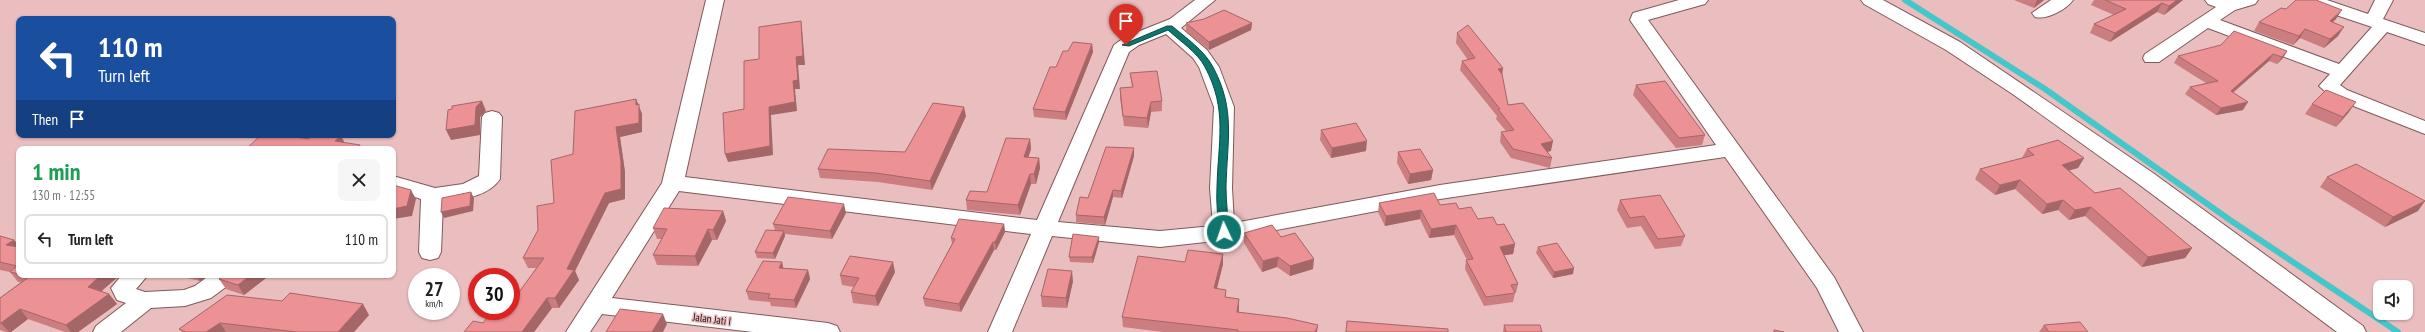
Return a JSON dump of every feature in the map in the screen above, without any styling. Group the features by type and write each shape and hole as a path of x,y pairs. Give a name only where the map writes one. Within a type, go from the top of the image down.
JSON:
{"street":[{"path":"578,332 597,305 673,183 715,0"},
{"path":"1000,332 1043,228 1121,49 1132,41 1170,27 1206,0"},
{"path":"1699,0 1644,15 1639,17 1639,20 1826,283 1841,309 1851,332"},
{"path":"1870,0 1953,46 2021,91 2144,178 2354,332"},
{"path":"2041,13 2064,0"},
{"path":"2152,58 2204,22 2221,3 2249,0"},
{"path":"2309,0 2425,39"},
{"path":"2384,0 2378,22 2343,72 2329,86 2332,89 2425,128"},
{"path":"2204,22 2343,72"},
{"path":"1170,27 1200,54 1209,67 1224,107 1221,188 1224,232"},
{"path":"396,184 421,190 432,196 481,186 489,179 492,117"},
{"path":"673,183 1043,228 1160,239 1224,232 1440,192 1730,150"},
{"path":"430,252 432,196"},
{"path":"133,278 123,288 125,294 145,300 196,296 222,278"},
{"path":"105,332 145,300"},
{"name":"Jalan Jati I","path":"597,305 828,332"}],"building":[{"path":"2105,0 2177,0 2169,6 2162,3 2115,33 2094,24 2126,9"},
{"path":"2296,0 2316,0 2342,10 2330,21 2344,27 2330,39 2305,29 2299,36 2259,22 2281,8 2286,9"},
{"path":"1224,10 1252,23 1209,42 1186,23 1204,19"},
{"path":"801,21 803,56 796,57 798,80 793,81 795,102 769,107 770,146 725,154 723,113 744,109 744,61 759,59 759,27"},
{"path":"1468,25 1503,68 1498,69 1502,74 1508,105 1523,103 1553,141 1541,144 1552,158 1513,149 1501,132 1514,130 1498,109 1500,109 1462,61 1475,58 1457,33"},
{"path":"2234,31 2287,51 2282,57 2273,54 2231,91 2248,102 2221,108 2190,87 2218,81 2178,56 2221,45"},
{"path":"1073,42 1092,44 1065,112 1033,109 1050,67 1056,67 1063,51 1068,51"},
{"path":"1157,71 1162,101 1151,102 1147,118 1123,116 1120,88 1133,87 1130,73"},
{"path":"1665,81 1705,135 1679,138 1636,85"},
{"path":"2326,90 2356,102 2343,117 2312,104"},
{"path":"636,99 636,105 639,104 639,123 616,127 621,162 621,189 605,193 567,269 574,270 555,298 547,298 522,332 464,332 473,321 483,323 485,320 520,320 520,291 544,258 523,258 538,230 537,206 554,203 551,160 573,154 575,111"},
{"path":"482,101 476,107 475,125 446,130 448,110 452,109 452,106"},
{"path":"933,103 964,107 930,181 876,173 818,169 828,149 905,152"},
{"path":"1356,123 1367,141 1332,148 1321,130"},
{"path":"258,138 339,138 335,141 360,145 359,146 249,146"},
{"path":"1006,138 1030,139 1024,157 1039,158 1034,174 1030,174 1018,205 966,200 970,191 987,192"},
{"path":"2058,140 2084,158 2062,165 2095,193 2120,188 2192,248 2148,257 2091,207 2075,210 2063,200 2047,204 2020,180 2000,185 1980,169 2034,155 2027,149"},
{"path":"1106,147 1134,148 1121,191 1113,190 1104,217 1076,215 1080,197 1088,198"},
{"path":"1420,149 1433,170 1410,174 1398,152"},
{"path":"2356,164 2425,201 2393,217 2327,177"},
{"path":"396,186 411,190 407,206 396,208"},
{"path":"471,192 470,206 441,212 442,198"},
{"path":"1434,193 1440,205 1456,203 1459,209 1471,207 1478,219 1493,217 1497,225 1504,224 1515,244 1500,247 1518,284 1511,285 1515,293 1486,297 1466,260 1473,259 1456,225 1431,229 1421,210 1386,216 1379,203"},
{"path":"1660,195 1685,236 1658,239 1644,216 1630,218 1620,200"},
{"path":"788,197 844,204 830,231 773,224"},
{"path":"664,208 723,211 713,230 708,229 695,256 653,255 667,229 653,228"},
{"path":"959,219 1004,224 959,304 923,298 955,239 951,238"},
{"path":"1272,225 1281,237 1295,233 1314,259 1290,266 1278,257 1263,261 1244,233"},
{"path":"766,230 784,231 773,253 755,252"},
{"path":"1073,234 1099,237 1092,257 1069,257"},
{"path":"0,236 14,240 6,245 16,247 16,266 0,262"},
{"path":"1557,243 1574,268 1554,272 1538,247"},
{"path":"1188,250 1223,254 1214,288 1226,290 1225,297 1239,299 1237,312 1287,318 1318,325 1315,332 1238,332 1238,330 1122,317 1138,256 1185,262"},
{"path":"850,256 893,262 875,296 851,292 859,278 840,275"},
{"path":"763,261 782,262 779,268 808,270 794,300 768,298 770,294 746,291"},
{"path":"16,267 16,273 10,272"},
{"path":"1048,269 1072,271 1066,298 1041,296"},
{"path":"28,278 98,278 88,287 109,294 66,325 20,309 0,323 0,298"},
{"path":"220,278 247,278 238,285 219,279"},
{"path":"290,293 363,304 338,332 297,332 220,323 206,332 186,332 179,329 227,295 282,301"},
{"path":"620,309 663,314 652,332 606,332"},
{"path":"1347,321 1448,329 1448,332 1346,332"},
{"path":"2080,322 2088,332 2049,332 2044,325"},
{"path":"1504,325 1540,325 1542,332 1506,332"}],"waterway":[{"path":"1905,0 2045,89 2230,220 2398,332"}],"route":[{"path":"1126,45 1132,41 1170,27 1200,54 1209,67 1219,91 1225,114 1221,188 1224,232"}]}
